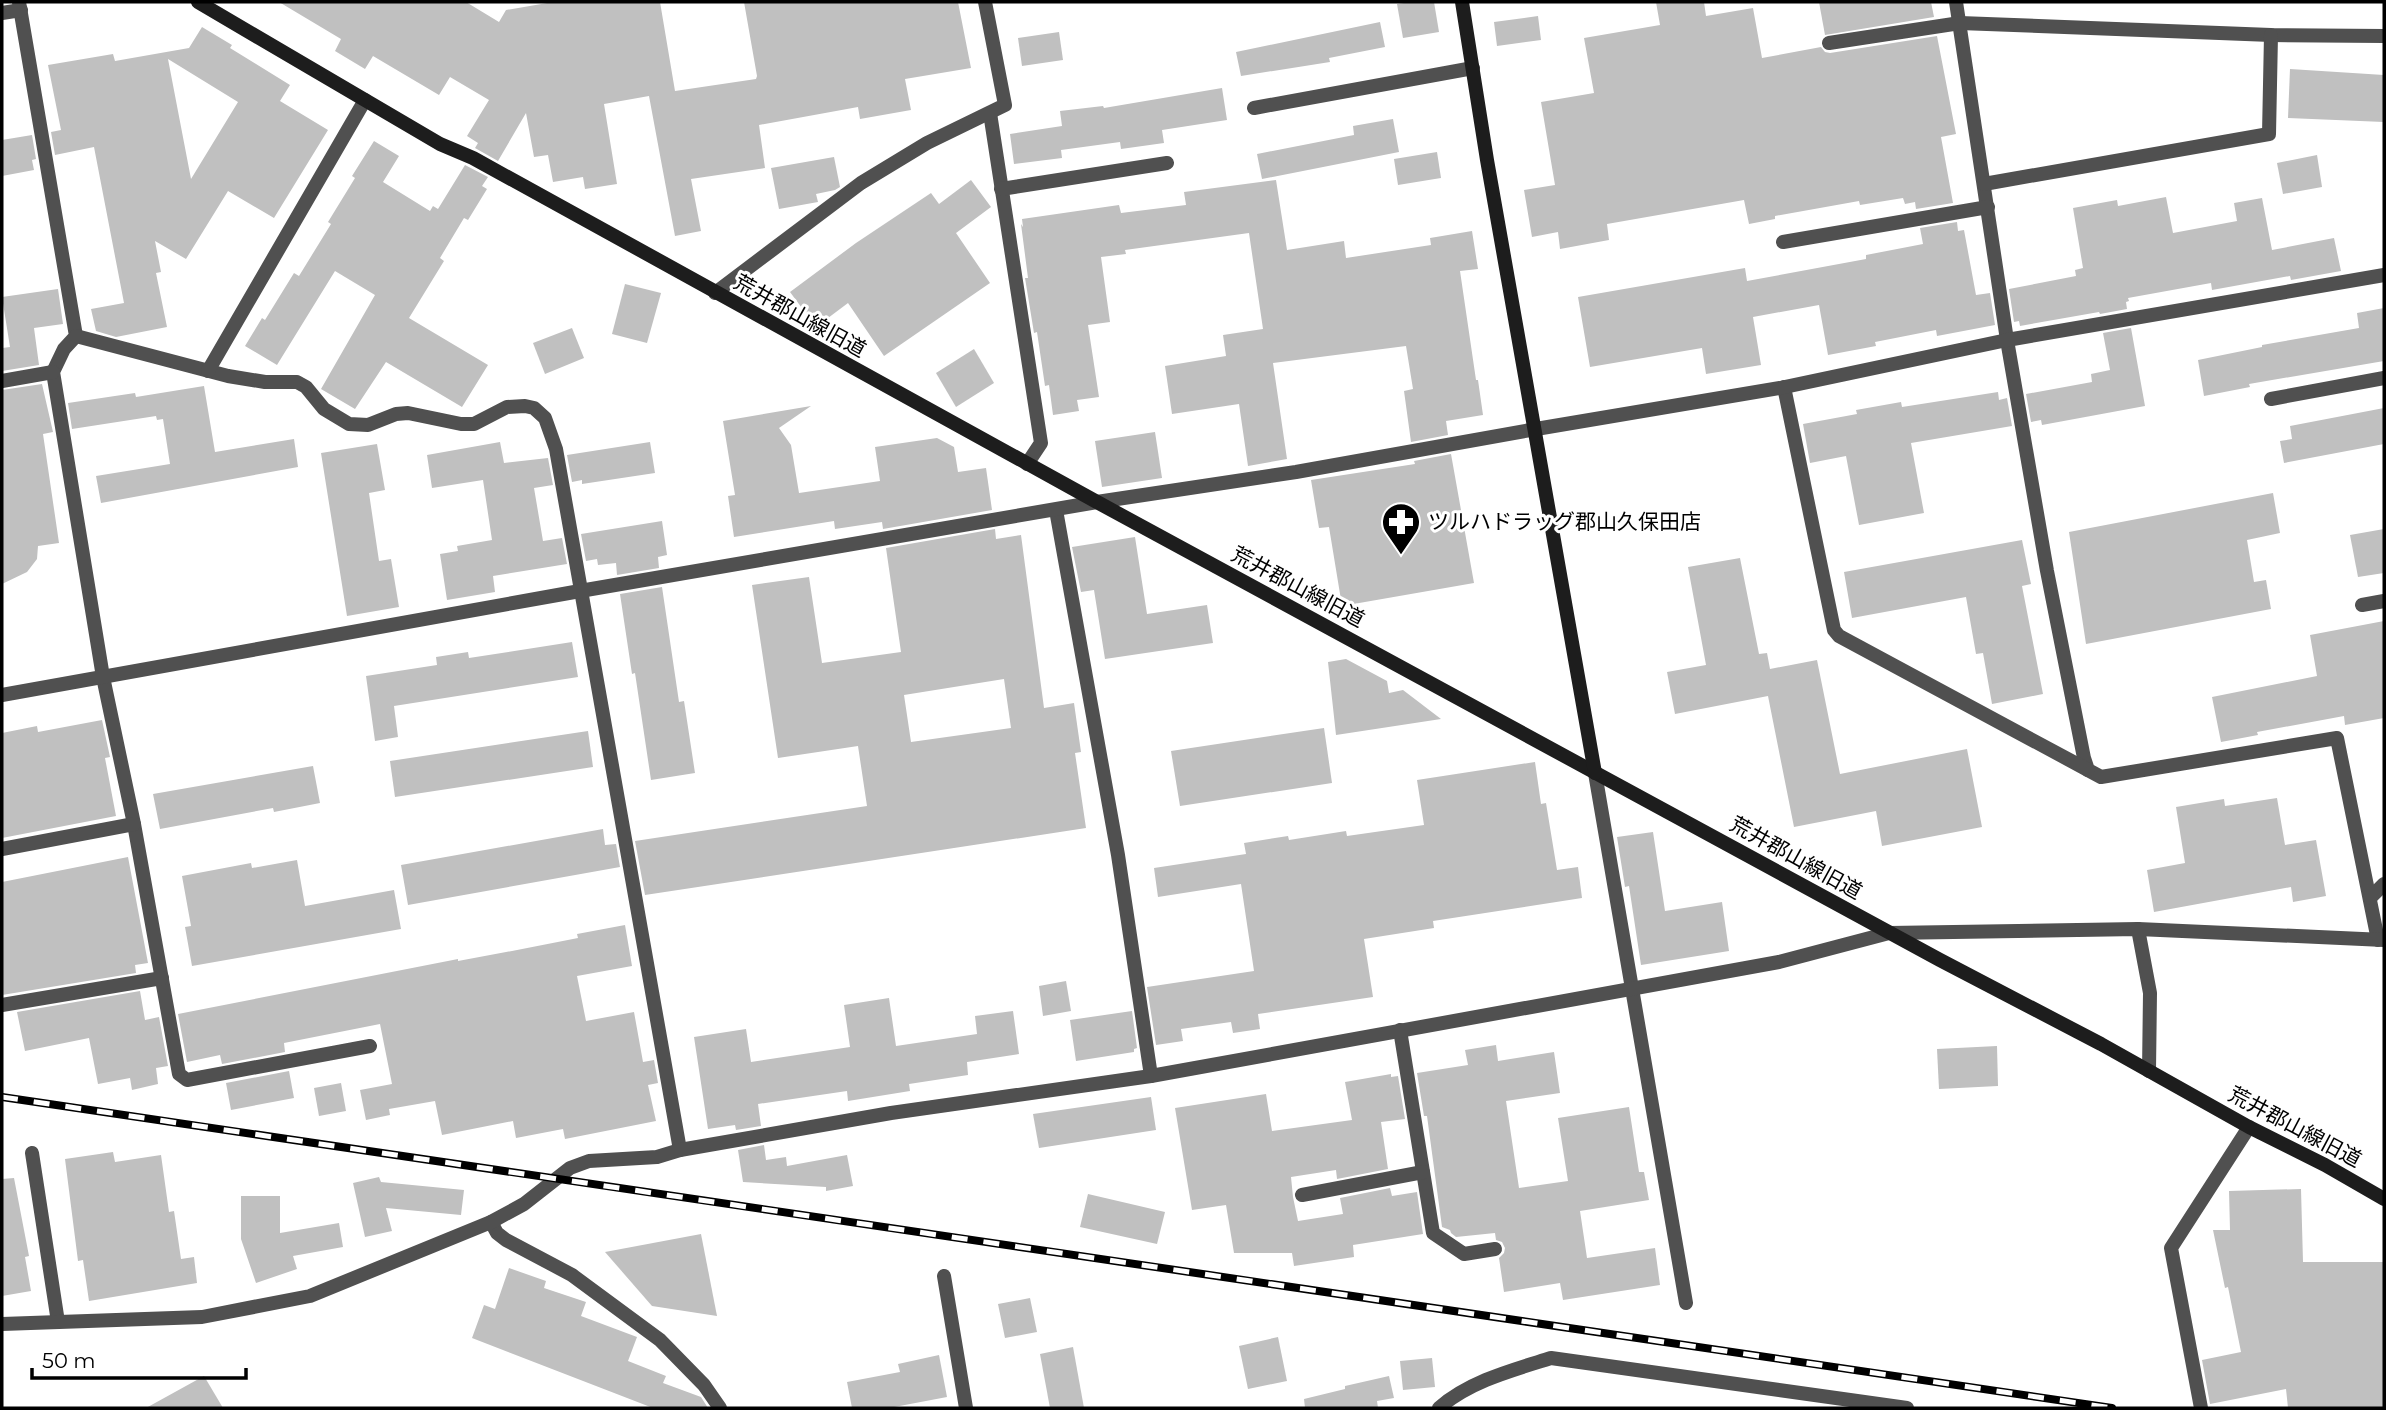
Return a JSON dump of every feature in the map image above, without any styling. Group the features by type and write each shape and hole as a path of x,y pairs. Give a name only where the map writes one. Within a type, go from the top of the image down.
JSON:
{"street":[{"name":"荒井郡山線旧道","path":"198,2 440,144 473,158 1027,464 2384,1199"},
{"path":"715,293 861,183 927,143 1005,105 985,2"},
{"path":"1462,2 1686,1303"},
{"path":"1956,2 2007,340 2047,570 2088,770"},
{"path":"2,13 20,6 76,336"},
{"path":"1829,43 1960,23 2271,35 2384,36"},
{"path":"1984,184 2269,134 2271,35"},
{"path":"1254,108 1473,68"},
{"path":"208,371 365,100"},
{"path":"990,113 1041,443 1027,464"},
{"path":"1002,189 1167,163"},
{"path":"1783,242 1988,207"},
{"path":"2,695 580,591 1097,502 1296,472 1784,387 2007,340 2384,275"},
{"path":"76,336 208,371 265,382 297,382 306,387 324,409 349,424 368,425 396,414 408,413 461,424 474,424 507,407 525,406 534,408 547,421 556,449 680,1150"},
{"path":"76,336 64,349 53,372 103,677 134,824 180,1074 187,1080 370,1046"},
{"path":"2,381 53,372"},
{"path":"2271,399 2384,378"},
{"path":"2,1324 202,1318 310,1296 491,1223 524,1204 570,1168 589,1161 657,1157 680,1150 891,1113 1151,1076 1779,962 1889,933 2137,929 2381,940 2337,738 2101,777 1839,636 1834,630 1784,387"},
{"path":"1056,510 1118,855 1151,1076"},
{"path":"2362,605 2384,601"},
{"path":"2,849 134,824"},
{"path":"2370,898 2384,884"},
{"path":"2137,929 2150,993 2149,1071"},
{"path":"2,1005 162,978"},
{"path":"1400,1030 1433,1233 1464,1254 1495,1250"},
{"path":"2201,1408 2171,1248 2249,1127"},
{"path":"32,1153 58,1322"},
{"path":"1302,1195 1423,1172"},
{"path":"491,1223 497,1233 506,1240 572,1275 660,1340 704,1385 720,1408"},
{"path":"944,1276 966,1408"},
{"path":"1439,1408 1453,1396 1505,1372 1551,1358 1907,1408"}],"building":[{"path":"279,2 466,2 499,22 506,10 553,2 660,2 675,91 756,79 744,2 958,2 971,68 905,79 911,110 860,119 858,107 759,125 765,168 691,179 701,231 675,236 649,96 604,104 617,184 585,189 583,177 553,182 548,155 534,157 526,113 498,161 475,148 478,143 467,136 489,100 450,77 439,95 373,56 365,69 335,51 341,39"},
{"path":"1434,2 1439,32 1403,38 1397,4"},
{"path":"1656,2 1704,2 1706,16 1753,8 1762,58 1821,47 1830,53 1937,36 1956,134 1941,137 1953,203 1916,209 1915,202 1905,204 1903,198 1860,205 1859,201 1775,216 1775,219 1749,224 1744,200 1607,224 1609,240 1560,249 1558,232 1532,237 1524,190 1555,185 1541,102 1594,93 1584,38 1660,25"},
{"path":"1819,2 1931,2 1934,17 1825,35"},
{"path":"1538,16 1541,40 1497,46 1494,22"},
{"path":"1380,22 1385,47 1329,58 1330,62 1241,76 1236,52"},
{"path":"202,27 232,45 230,48 290,85 280,101 328,130 274,218 228,191 186,259 155,241 161,272 156,273 167,327 116,337 96,331 91,309 124,303 94,147 55,155 51,132 61,130 48,65 113,54 115,61 189,48","holes":["168,59 238,102 191,179"]},
{"path":"1059,32 1063,60 1022,66 1018,38"},
{"path":"2290,69 2384,75 2384,122 2288,118"},
{"path":"1222,88 1227,120 1162,130 1164,143 1121,149 1120,142 1061,150 1062,158 1014,164 1010,134 1062,126 1060,111 1104,108"},
{"path":"1393,119 1399,152 1262,179 1257,154 1354,135 1353,126"},
{"path":"32,135 36,159 32,160 34,170 2,176 2,140"},
{"path":"374,141 399,156 383,182 430,211 433,206 438,209 465,165 488,177 482,186 487,189 468,220 464,218 440,258 444,261 409,318 488,365 462,407 386,362 355,409 321,389 375,295 335,271 277,365 245,346 262,318 265,320 294,273 299,276 331,224 328,222"},
{"path":"1437,152 1441,178 1398,185 1394,159"},
{"path":"2317,155 2322,187 2283,194 2277,163"},
{"path":"834,157 840,187 816,194 818,202 779,209 771,168"},
{"path":"971,180 991,207 956,233 990,283 884,356 848,303 816,327 790,292 856,243 931,193 939,204"},
{"path":"1276,180 1287,250 1344,241 1346,258 1431,245 1430,238 1472,231 1478,269 1460,271 1483,415 1446,421 1448,435 1411,442 1404,391 1413,389 1406,346 1273,363 1287,459 1248,466 1239,404 1172,414 1165,366 1226,356 1223,335 1263,329 1249,233 1125,250 1126,254 1101,257 1110,322 1088,325 1099,397 1077,400 1079,411 1053,415 1049,385 1045,386 1037,332 1034,333 1025,278 1028,278 1022,219 1119,205 1121,213 1186,205 1184,192"},
{"path":"2166,197 2173,233 2237,221 2234,203 2262,198 2272,250 2334,238 2341,271 2291,280 2290,276 2212,290 2211,283 2128,298 2127,309 2020,326 2019,321 2014,322 2009,289 2076,276 2075,270 2083,268 2073,208 2117,200 2118,206"},
{"path":"1957,222 1958,231 1964,230 1976,295 1990,293 1995,325 1937,336 1936,330 1828,355 1819,305 1753,317 1761,365 1706,374 1702,348 1590,367 1578,297 1745,268 1747,281 1866,259 1866,255 1923,244 1920,228"},
{"path":"625,284 661,293 647,343 612,334"},
{"path":"58,289 63,324 34,328 39,365 2,371 2,348 10,347 2,297"},
{"path":"2384,308 2384,361 2249,384 2250,387 2204,396 2198,360 2262,345 2359,328 2357,313"},
{"path":"572,328 584,358 545,374 533,343"},
{"path":"2131,328 2145,406 2042,425 2041,420 2031,422 2026,394 2092,382 2091,374 2110,370 2103,333"},
{"path":"974,349 994,383 956,407 936,373"},
{"path":"42,384 53,432 43,434 59,543 38,546 37,559 27,572 2,584 2,390"},
{"path":"204,386 215,452 294,439 298,467 101,503 96,476 170,464 163,419 157,420 156,416 72,429 68,403 135,393 136,397"},
{"path":"1998,392 1999,400 2007,398 2012,426 1911,443 1924,513 1859,525 1846,456 1810,463 1803,424 1901,402 1902,407"},
{"path":"811,406 779,428 791,445 799,493 880,481 875,447 937,438 954,447 958,472 986,468 992,510 883,529 882,522 835,529 834,521 734,537 728,496 735,495 723,421"},
{"path":"2384,408 2384,444 2284,463 2280,441 2292,439 2290,426"},
{"path":"1155,432 1162,478 1102,487 1095,441"},
{"path":"500,442 504,463 548,458 553,485 534,488 543,541 562,538 567,564 493,576 495,592 447,600 440,554 458,551 457,546 492,540 483,480 432,488 427,455"},
{"path":"650,442 655,473 582,484 582,480 572,482 567,455"},
{"path":"377,444 385,490 369,493 379,561 391,559 399,607 347,616 321,453"},
{"name":"ツルハドラッグ郡山久保田店","path":"1451,454 1474,583 1342,606 1329,527 1319,528 1311,480 1415,464 1414,461"},
{"path":"2273,493 2280,533 2247,540 2254,582 2266,580 2271,609 2086,644 2069,532"},
{"path":"662,521 667,555 658,557 659,568 617,575 616,563 598,565 597,559 586,561 581,534"},
{"path":"995,529 996,539 1021,535 1044,708 1074,703 1081,752 1075,753 1086,828 645,895 635,841 867,806 858,746 778,758 752,585 809,577 822,663 901,652 886,548","holes":["1004,679 1011,728 911,742 904,695"]},
{"path":"2384,529 2384,573 2358,577 2350,535"},
{"path":"1135,537 1147,614 1207,605 1213,643 1105,659 1094,590 1081,592 1072,547"},
{"path":"2022,540 2031,584 2022,586 2043,694 1992,704 1983,653 1976,654 1966,597 1852,618 1844,572"},
{"path":"1740,558 1759,654 1767,653 1770,669 1817,660 1840,774 1967,749 1982,827 1882,846 1876,811 1794,827 1768,696 1675,714 1667,672 1706,665 1688,567"},
{"path":"662,587 679,702 684,701 695,773 651,780 620,594"},
{"path":"2384,621 2384,718 2345,725 2344,716 2257,732 2258,735 2221,742 2212,697 2317,676 2310,635"},
{"path":"572,642 578,677 394,706 398,737 375,741 366,676 437,665 436,657 468,652 469,658"},
{"path":"1346,659 1387,681 1389,693 1403,690 1441,719 1336,735 1328,662"},
{"path":"102,720 110,757 105,758 116,816 2,838 2,733 37,726 38,732"},
{"path":"1324,728 1332,783 1180,806 1171,751"},
{"path":"588,731 593,767 395,797 390,761"},
{"path":"1535,762 1541,804 1546,803 1557,870 1578,867 1582,898 1433,921 1434,928 1364,939 1373,997 1258,1014 1260,1029 1233,1033 1231,1022 1181,1029 1183,1041 1156,1045 1147,987 1254,971 1241,884 1158,897 1154,868 1246,854 1244,843 1288,836 1289,840 1346,831 1347,836 1424,825 1417,780"},
{"path":"313,766 320,803 274,812 273,808 160,829 153,794"},
{"path":"2277,798 2285,845 2316,840 2326,896 2293,902 2291,887 2154,912 2147,870 2185,863 2176,807 2224,799 2225,806"},
{"path":"603,829 605,845 616,844 620,867 408,905 401,865"},
{"path":"1653,832 1665,911 1722,902 1729,951 1641,965 1629,886 1625,887 1617,837"},
{"path":"128,857 148,963 135,965 136,973 2,995 2,882"},
{"path":"297,860 305,906 394,890 401,929 192,966 185,927 191,926 182,876 251,863 252,868"},
{"path":"625,925 632,966 577,976 586,1021 634,1012 643,1062 654,1060 658,1083 648,1085 656,1121 565,1139 563,1129 516,1138 513,1121 442,1135 435,1101 389,1109 390,1115 366,1120 360,1090 392,1084 380,1024 284,1043 285,1052 222,1064 220,1055 187,1062 178,1014 578,938 577,934"},
{"path":"1066,981 1071,1011 1043,1016 1039,986"},
{"path":"140,991 145,1020 159,1017 168,1066 156,1068 158,1084 132,1090 130,1078 98,1084 89,1038 25,1051 17,1012"},
{"path":"889,998 896,1046 977,1034 975,1016 1013,1011 1019,1054 967,1062 968,1075 909,1084 910,1091 848,1101 847,1091 758,1104 761,1126 736,1130 735,1125 708,1129 694,1037 746,1029 751,1062 850,1047 844,1005"},
{"path":"1132,1011 1137,1048 1134,1052 1076,1061 1070,1020"},
{"path":"1496,1045 1498,1061 1554,1052 1560,1093 1506,1101 1519,1188 1568,1181 1558,1118 1629,1107 1639,1172 1644,1172 1649,1200 1580,1211 1587,1258 1655,1248 1660,1285 1563,1300 1560,1283 1504,1292 1499,1258 1505,1248 1502,1242 1496,1240 1495,1233 1456,1237 1450,1230 1442,1227 1427,1116 1424,1116 1417,1073 1468,1065 1465,1050"},
{"path":"1997,1046 1998,1086 1939,1089 1937,1049"},
{"path":"289,1071 294,1098 231,1110 226,1083"},
{"path":"1391,1074 1391,1077 1398,1076 1405,1119 1381,1122 1388,1169 1337,1179 1336,1170 1291,1177 1293,1197 1298,1221 1343,1214 1340,1198 1390,1188 1392,1196 1417,1192 1423,1234 1353,1245 1354,1257 1294,1266 1292,1253 1234,1253 1226,1205 1192,1210 1175,1108 1266,1094 1272,1131 1352,1120 1345,1082"},
{"path":"341,1083 346,1111 319,1116 314,1088"},
{"path":"1151,1097 1156,1130 1039,1148 1033,1114"},
{"path":"764,1145 766,1160 786,1157 787,1166 847,1155 853,1186 826,1191 826,1187 743,1182 738,1150"},
{"path":"113,1152 115,1162 161,1155 169,1212 174,1211 181,1259 194,1257 197,1283 89,1301 83,1260 78,1261 65,1159"},
{"path":"379,1177 381,1182 464,1190 461,1215 386,1208 392,1231 365,1237 353,1183"},
{"path":"14,1178 29,1256 25,1257 31,1291 2,1296 2,1179"},
{"path":"2301,1189 2303,1262 2384,1262 2384,1408 2288,1408 2286,1389 2210,1404 2202,1360 2241,1352 2213,1230 2230,1230 2229,1191"},
{"path":"1088,1194 1165,1212 1157,1244 1080,1227"},
{"path":"241,1196 280,1196 280,1233 339,1223 343,1247 293,1256 297,1269 256,1283 241,1239"},
{"path":"701,1234 717,1316 652,1306 605,1252"},
{"path":"509,1268 546,1281 544,1288 586,1302 581,1316 637,1337 628,1361 666,1376 663,1383 701,1397 708,1408 653,1408 472,1338 484,1305 495,1309"},
{"path":"1030,1298 1037,1332 1005,1338 998,1304"},
{"path":"1278,1337 1287,1381 1248,1389 1239,1346"},
{"path":"1073,1347 1084,1408 1050,1408 1040,1354"},
{"path":"939,1355 947,1397 889,1408 852,1408 847,1382 900,1372 898,1364"},
{"path":"1432,1358 1435,1387 1403,1390 1400,1361"},
{"path":"204,1376 223,1408 146,1408"},
{"path":"1389,1376 1394,1398 1377,1401 1378,1408 1305,1408 1304,1399"}],"railway":[{"path":"2,1097 2112,1408"}],"place":[{"name":"ツルハドラッグ郡山久保田店","path":"1401,556"}]}
